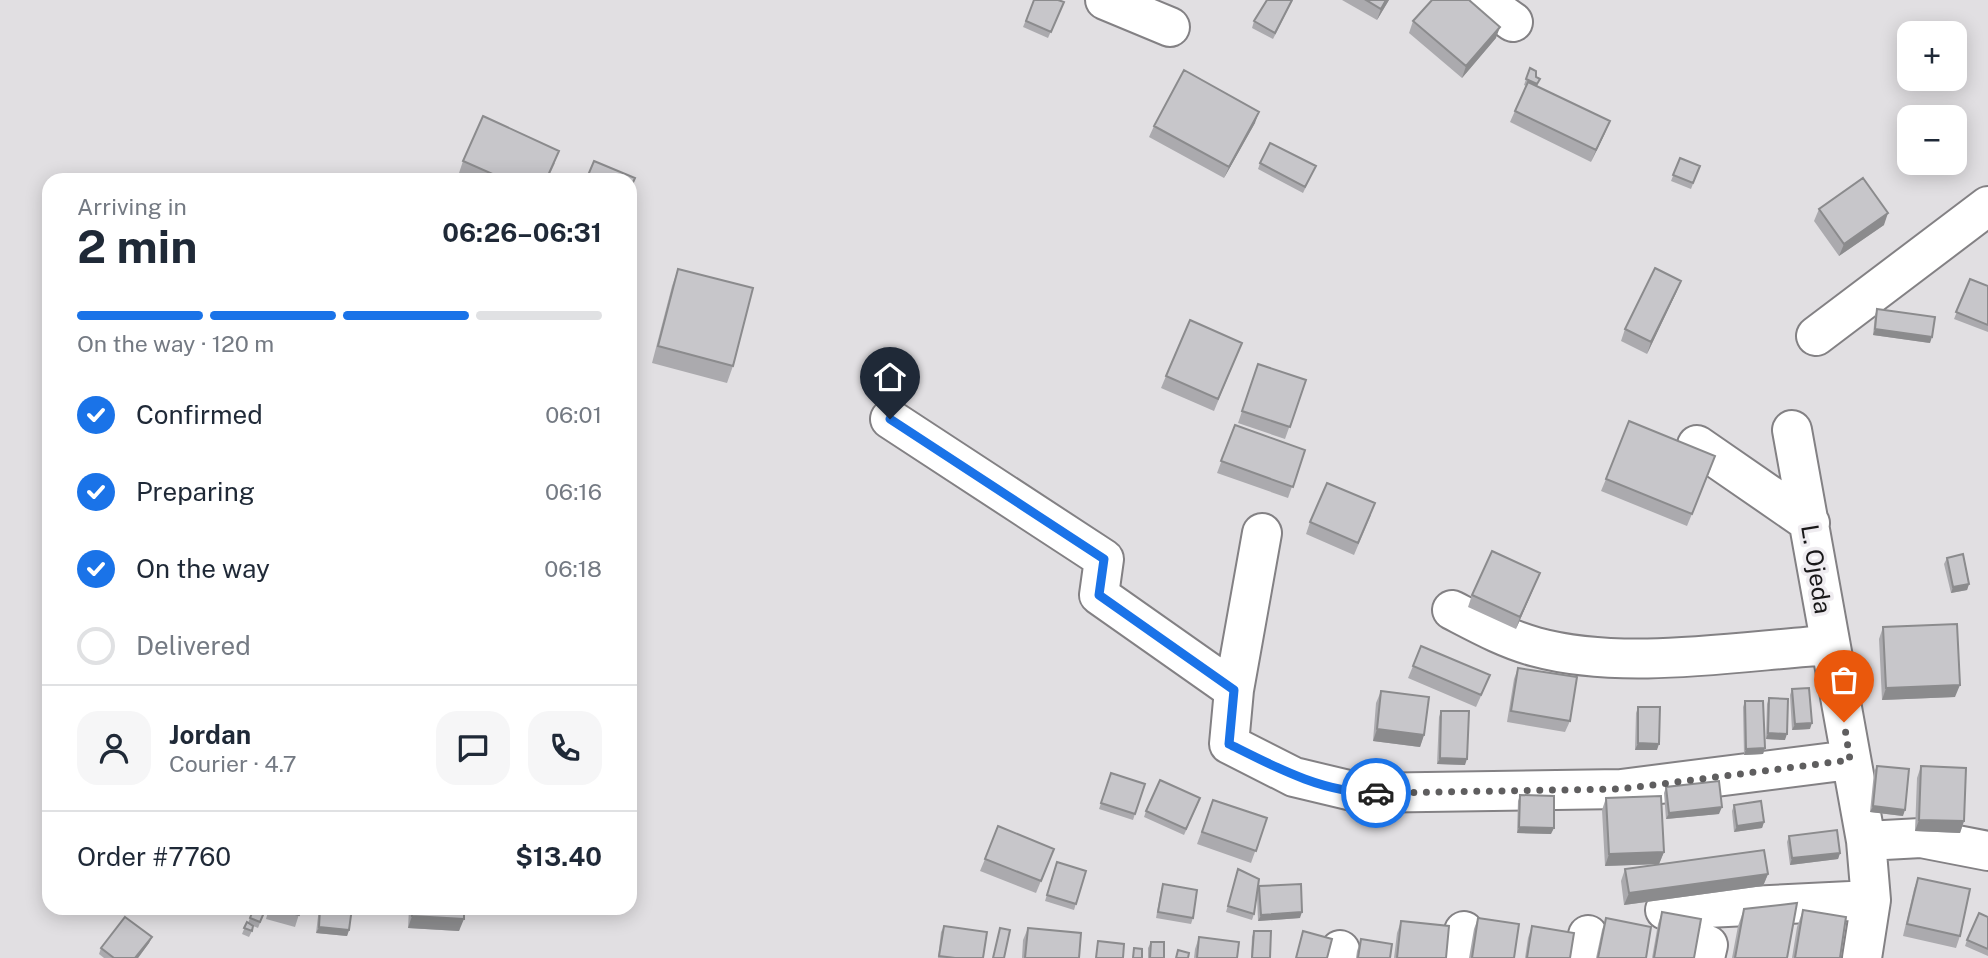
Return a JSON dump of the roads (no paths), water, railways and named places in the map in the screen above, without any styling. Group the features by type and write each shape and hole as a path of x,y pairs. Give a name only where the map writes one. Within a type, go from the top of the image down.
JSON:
{"street":[{"path":"1105,0 1170,27"},
{"path":"1482,0 1513,22"},
{"path":"1816,336 1988,206"},
{"path":"890,419 1104,559 1099,595 1234,690"},
{"name":"L. Ojeda","path":"1792,430 1866,841 1871,900 1862,958"},
{"path":"1697,445 1810,523"},
{"path":"1262,533 1234,690 1229,744 1294,776 1361,793 1621,789 1850,760"},
{"path":"1452,610 1499,634 1536,647 1623,659 1829,645"},
{"path":"1866,841 1921,838 1988,851"},
{"path":"1665,910 1871,900"}]}
